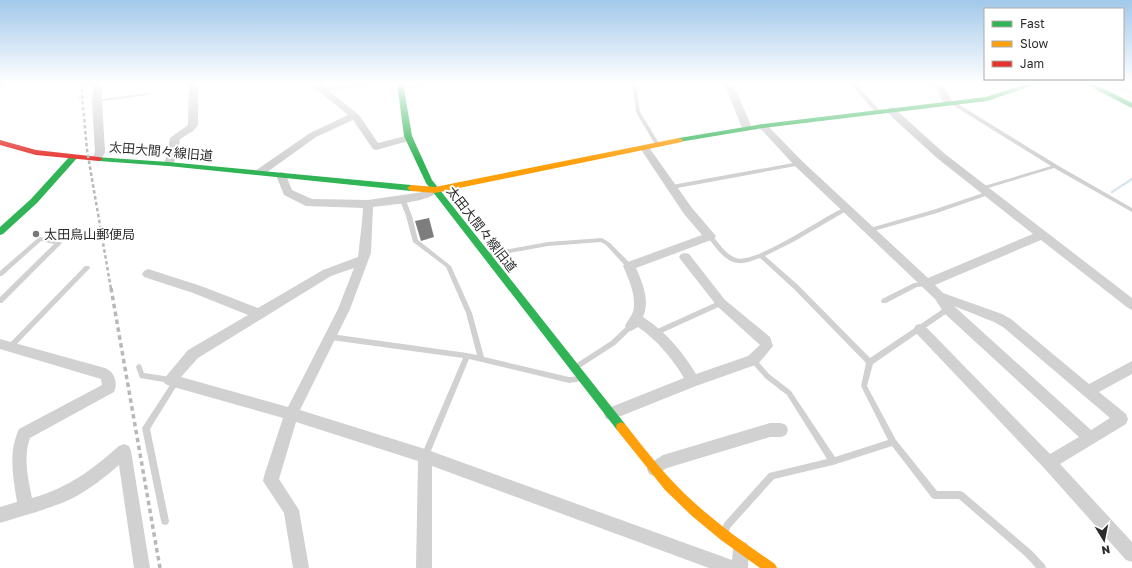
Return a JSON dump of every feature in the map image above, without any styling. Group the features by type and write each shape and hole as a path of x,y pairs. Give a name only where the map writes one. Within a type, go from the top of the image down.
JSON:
{"street":[{"path":"94,110 100,152 97,158"},
{"path":"168,164 172,156 175,138 192,127 194,122 193,110"},
{"path":"346,110 356,117 376,147 409,138"},
{"path":"405,110 409,138 429,181 435,190"},
{"path":"739,110 747,128"},
{"path":"891,110 941,156 1132,305"},
{"path":"281,175 288,192 310,203 368,204 426,195 435,190 658,146 693,137 747,128 895,110"},
{"path":"259,174 313,135 354,116"},
{"path":"763,126 799,164 939,296 948,309 1090,438"},
{"name":"太田大間々線旧道","path":"0,142 14,148 74,157 168,164 435,190 654,469 686,503 724,536 771,568"},
{"path":"645,148 688,211 710,236 681,252 629,266 640,291 639,315 634,323 655,333 678,356 693,381"},
{"path":"0,232 34,201 74,157"},
{"path":"301,568 291,510 271,481 271,476 291,414 331,338 344,309 365,253 368,204"},
{"path":"925,284 1042,235"},
{"path":"611,414 693,381 753,360 767,346 765,341 721,303 681,252"},
{"path":"362,260 327,273 193,354 173,381 291,414 425,456 731,568"},
{"path":"148,274 197,289 259,314"},
{"path":"939,296 998,318 1007,323 1121,419 1049,463"},
{"path":"920,329 1049,463 1132,554"},
{"path":"5,346 105,374 109,379 109,388 24,434 21,440 20,468 26,506"},
{"path":"1089,391 1132,367"},
{"path":"654,469 663,462 770,430 781,430"},
{"path":"0,515 26,506 47,501 77,488 96,475 124,451 142,568"},
{"path":"424,568 425,456"},
{"path":"740,568 741,549"}],"lane":[{"path":"638,110 658,146"},
{"path":"961,110 1132,210"},
{"path":"672,187 799,164"},
{"path":"870,230 935,212 986,191 1055,166"},
{"path":"402,198 410,216 415,241 448,266 469,313 481,360"},
{"path":"710,236 728,256 739,261 762,256 846,209"},
{"path":"0,274 40,239 59,242 0,301"},
{"path":"486,256 548,244 602,240 608,244 629,266"},
{"path":"762,256 796,287 870,362"},
{"path":"5,346 87,268"},
{"path":"884,301 916,284 925,284"},
{"path":"655,333 721,303"},
{"path":"948,309 870,362 864,386 893,442 935,495 960,495 1029,554 1042,568"},
{"path":"575,367 612,343 634,323"},
{"path":"331,338 467,356 569,380 583,379"},
{"path":"425,456 467,356"},
{"path":"753,360 767,376 789,393 833,460"},
{"path":"139,367 142,376 173,381 146,428 165,521"},
{"path":"724,536 727,526 772,476 893,442"}],"building":[{"path":"429,218 434,237 421,241 415,221"}],"waterway":[{"path":"1112,192 1132,179"}],"railway":[{"path":"83,110 87,150 111,289"},
{"path":"111,288 160,568"}],"traffic: fast":[{"path":"404,110 408,136 429,181 621,427"},
{"path":"679,140 763,126 900,110"},
{"path":"0,232 34,201 74,157"},
{"path":"99,159 168,164 411,188"}],"traffic: slow":[{"path":"411,188 435,190 679,140"},
{"path":"621,427 652,467 682,499 725,536 771,568"}],"traffic: jam":[{"path":"0,142 23,150 61,156 99,159"}],"place":[{"name":"太田鳥山郵便局","path":"36,234"}]}
